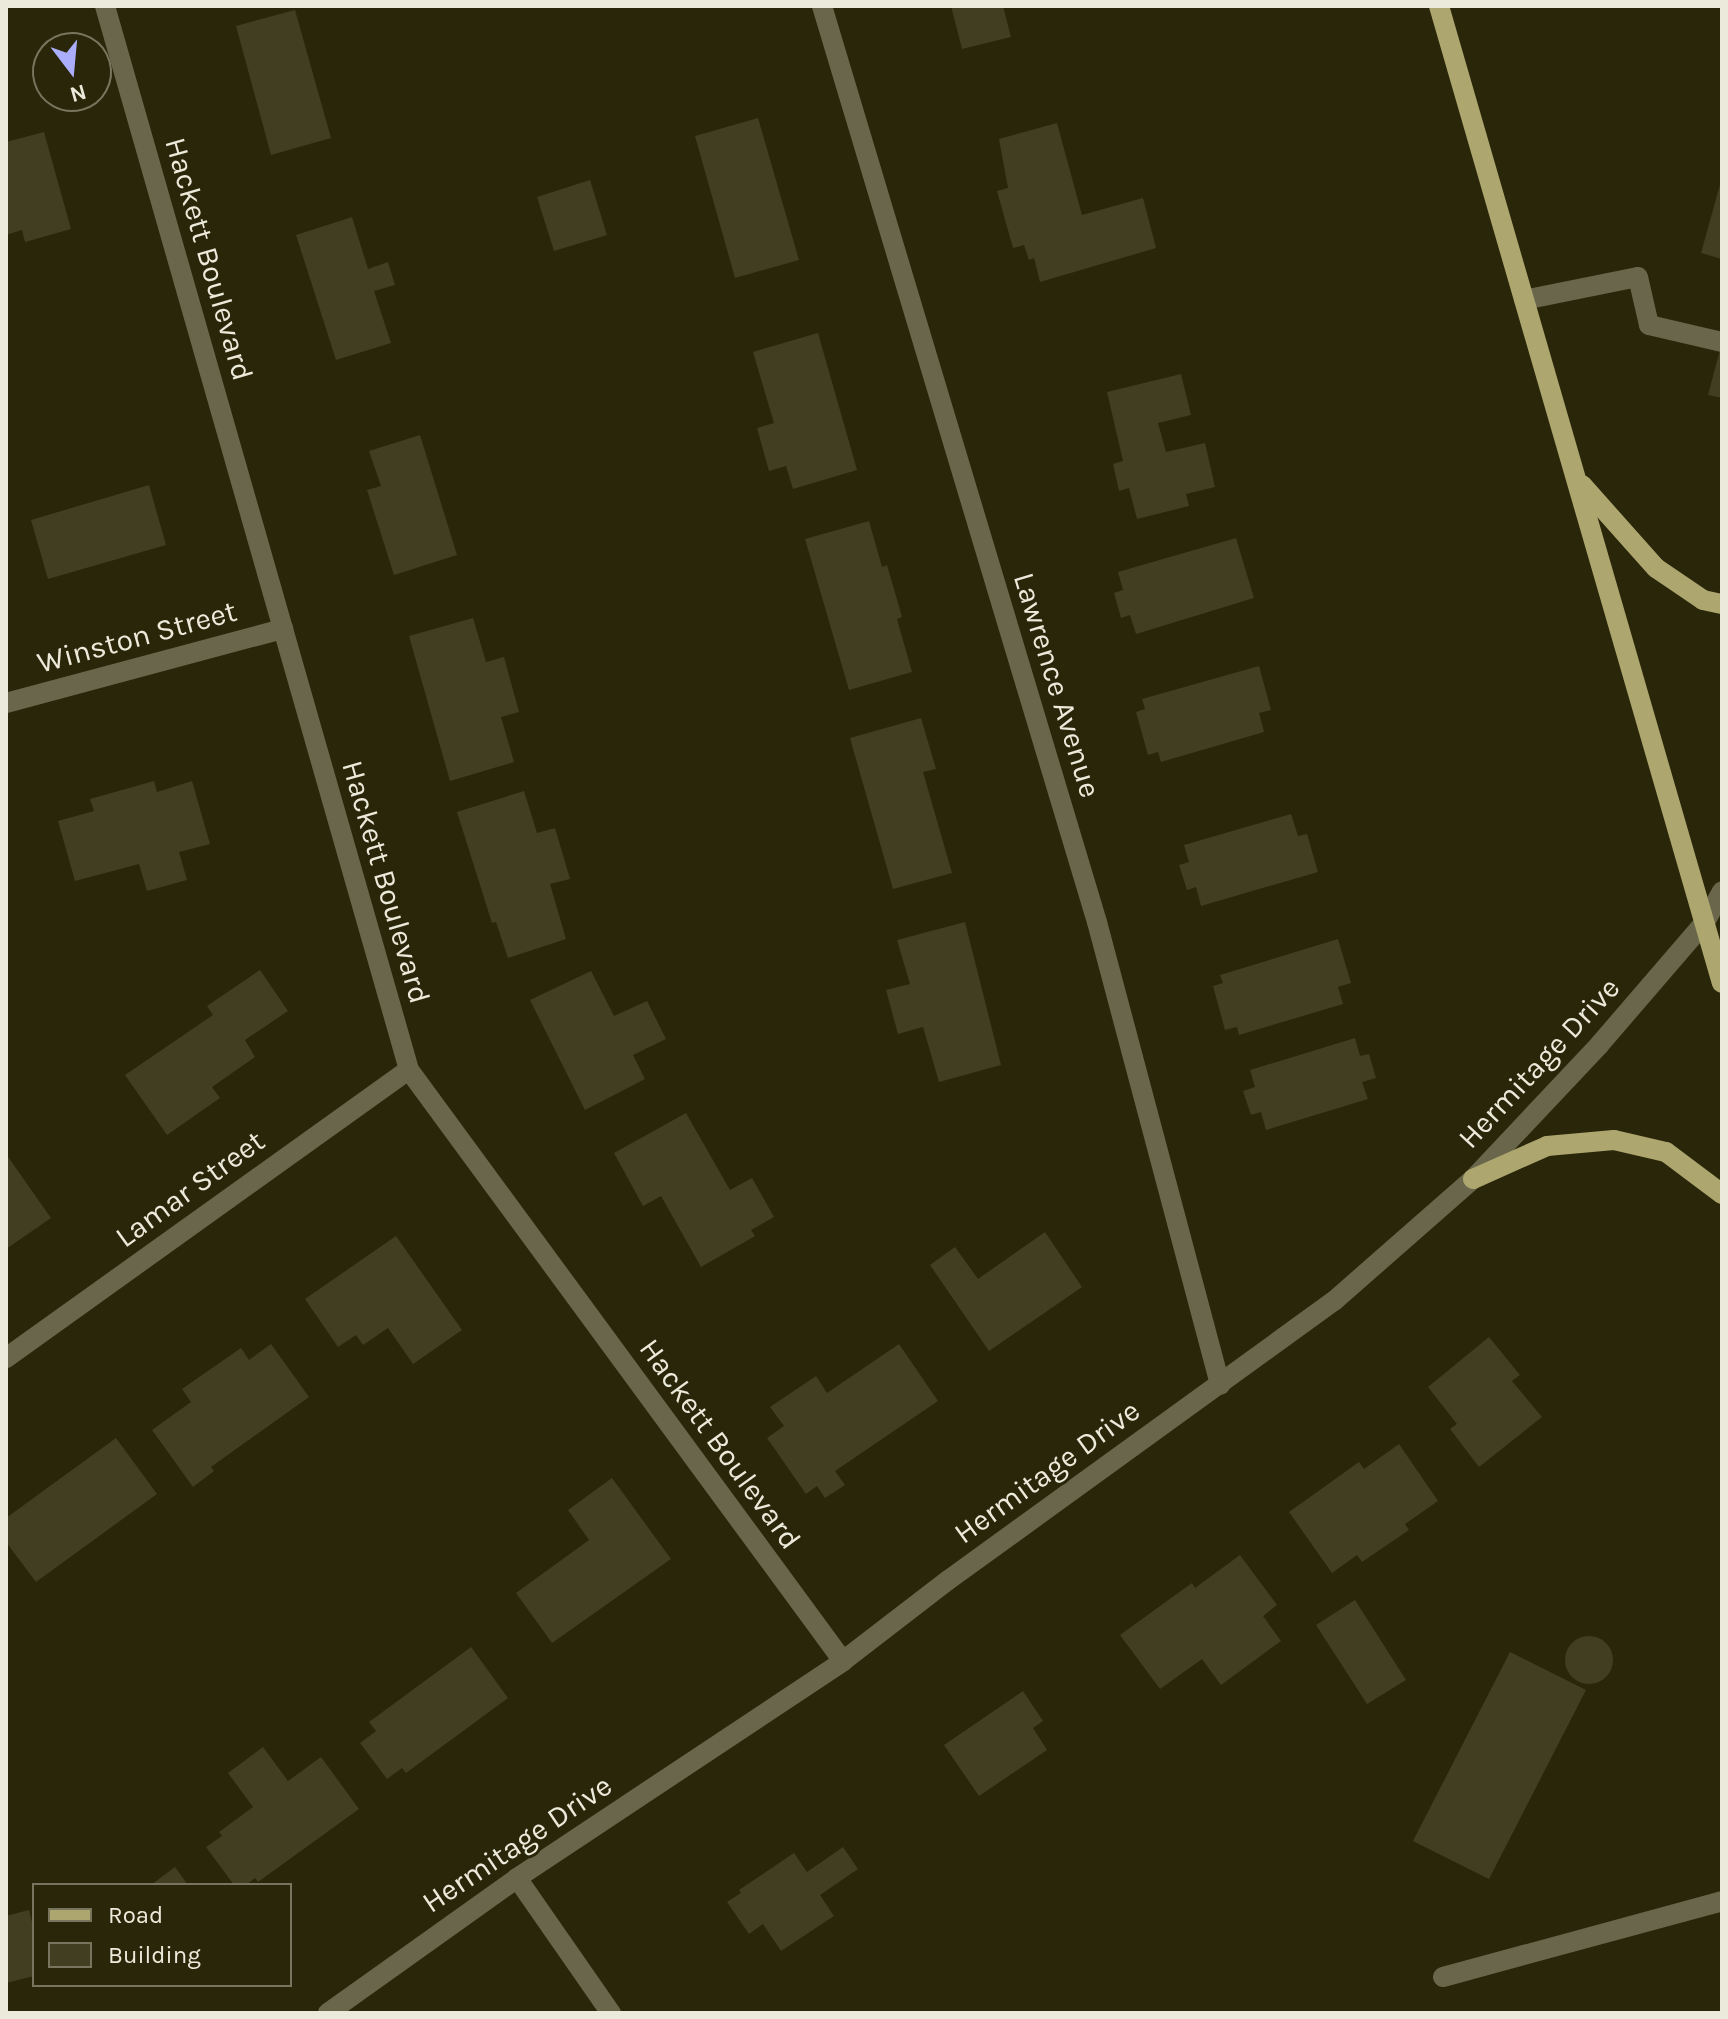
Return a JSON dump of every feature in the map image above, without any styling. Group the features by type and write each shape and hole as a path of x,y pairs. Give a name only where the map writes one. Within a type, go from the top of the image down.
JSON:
{"main road":[{"path":"1439,6 1722,983"},
{"path":"1576,479 1656,568 1703,600 1722,604"},
{"path":"1473,1179 1547,1146 1614,1140 1666,1152 1722,1194"}],"street":[{"name":"Hackett Boulevard","path":"105,6 409,1070 843,1661"},
{"name":"Lawrence Avenue","path":"822,6 1097,922 1220,1385"},
{"path":"1524,300 1638,277 1649,325 1722,342"},
{"name":"Winston Street","path":"6,703 283,629"},
{"name":"Hermitage Drive","path":"328,2013 517,1878 843,1661 947,1581 1334,1301 1473,1179 1600,1044 1705,922 1722,891"},
{"name":"Lamar Street","path":"6,1358 409,1070"},
{"path":"517,1878 611,2013"},
{"path":"1443,1977 1722,1901"}],"building":[{"path":"951,6 1003,6 1011,37 962,49"},
{"path":"295,10 331,138 271,155 236,26"},
{"path":"758,118 799,260 735,278 695,136"},
{"path":"1057,123 1082,215 1143,198 1156,248 1040,282 1034,258 1029,260 1024,245 1013,248 997,191 1008,188 999,139"},
{"path":"44,132 71,229 25,242 22,230 6,235 6,142"},
{"path":"590,180 607,235 554,251 537,197"},
{"path":"1722,181 1722,259 1701,253"},
{"path":"352,217 368,269 388,262 395,285 374,291 391,343 336,360 296,235"},
{"path":"818,333 857,470 793,489 786,466 769,471 757,428 774,423 753,352"},
{"path":"1722,346 1722,398 1708,395"},
{"path":"1181,374 1191,415 1158,423 1166,452 1205,443 1215,487 1186,494 1189,506 1137,519 1129,488 1119,491 1113,464 1123,461 1107,392"},
{"path":"420,435 457,555 394,575 367,490 381,486 369,451"},
{"path":"149,485 166,545 48,579 31,520"},
{"path":"869,521 882,567 887,565 902,617 897,619 912,672 849,690 805,539"},
{"path":"1236,538 1254,598 1136,634 1130,615 1121,618 1114,593 1123,590 1118,572"},
{"path":"473,618 486,662 504,657 519,712 501,717 514,762 450,781 409,636"},
{"path":"1259,666 1271,710 1259,713 1264,732 1161,762 1158,752 1148,755 1136,712 1145,709 1142,699"},
{"path":"921,718 936,769 923,772 952,873 893,889 850,738"},
{"path":"154,781 157,792 192,781 210,844 179,852 187,880 147,891 139,864 75,881 58,821 94,811 90,799"},
{"path":"524,791 537,833 555,828 570,879 550,884 566,939 508,958 496,922 492,923 457,812"},
{"path":"1291,814 1298,836 1307,834 1318,872 1201,906 1196,887 1187,890 1179,865 1189,862 1184,845"},
{"path":"965,922 1001,1065 939,1082 923,1027 898,1034 886,990 910,984 897,940"},
{"path":"1338,939 1351,983 1338,987 1343,1004 1239,1035 1237,1027 1225,1030 1213,986 1223,983 1220,975"},
{"path":"260,970 288,1011 245,1040 255,1057 212,1087 220,1098 167,1135 125,1075 213,1015 207,1006"},
{"path":"591,971 614,1016 647,1001 666,1039 633,1055 645,1079 585,1110 530,1000"},
{"path":"1355,1038 1360,1056 1369,1054 1376,1078 1362,1082 1368,1099 1266,1130 1261,1112 1251,1115 1243,1091 1255,1087 1250,1070"},
{"path":"686,1113 730,1190 752,1178 774,1217 751,1230 755,1236 701,1267 661,1196 643,1206 614,1153"},
{"path":"6,1154 51,1218 6,1249"},
{"path":"1045,1232 1082,1287 989,1351 930,1265 955,1247 978,1279"},
{"path":"396,1236 462,1330 413,1364 388,1328 363,1345 356,1335 338,1347 305,1299"},
{"path":"1489,1337 1520,1375 1512,1381 1542,1417 1479,1467 1450,1429 1457,1424 1428,1387"},
{"path":"271,1344 309,1397 211,1467 214,1471 193,1487 152,1430 191,1402 182,1389 241,1348 249,1360"},
{"path":"899,1344 938,1401 835,1471 845,1485 825,1498 817,1486 806,1494 767,1438 784,1426 770,1407 816,1376 827,1393"},
{"path":"116,1438 157,1494 36,1582 6,1542 6,1518"},
{"path":"1399,1444 1438,1501 1405,1524 1409,1530 1362,1562 1357,1555 1332,1573 1289,1512 1359,1462 1364,1469"},
{"path":"612,1478 671,1559 552,1643 516,1593 589,1540 568,1510"},
{"path":"1240,1555 1277,1605 1263,1616 1281,1641 1221,1685 1202,1659 1160,1689 1120,1635 1192,1583 1195,1588"},
{"path":"1355,1600 1406,1680 1367,1704 1316,1625"},
{"path":"1589,1636 1606,1643 1613,1660 1606,1677 1589,1684 1572,1677 1565,1660 1572,1643"},
{"path":"471,1647 508,1698 406,1773 402,1768 387,1779 360,1743 376,1731 369,1722"},
{"path":"1510,1652 1586,1690 1489,1879 1413,1841"},
{"path":"1023,1691 1043,1721 1033,1728 1047,1750 979,1796 944,1745"},
{"path":"263,1747 288,1781 321,1757 359,1809 258,1882 255,1878 249,1883 233,1883 206,1847 222,1836 219,1832 253,1807 228,1773"},
{"path":"843,1847 858,1869 820,1895 834,1916 781,1951 763,1924 749,1934 727,1902 741,1893 739,1890 794,1853 807,1872"},
{"path":"175,1867 187,1883 154,1883"},
{"path":"29,1910 32,1922 32,1976 6,1983 6,1916"}]}
